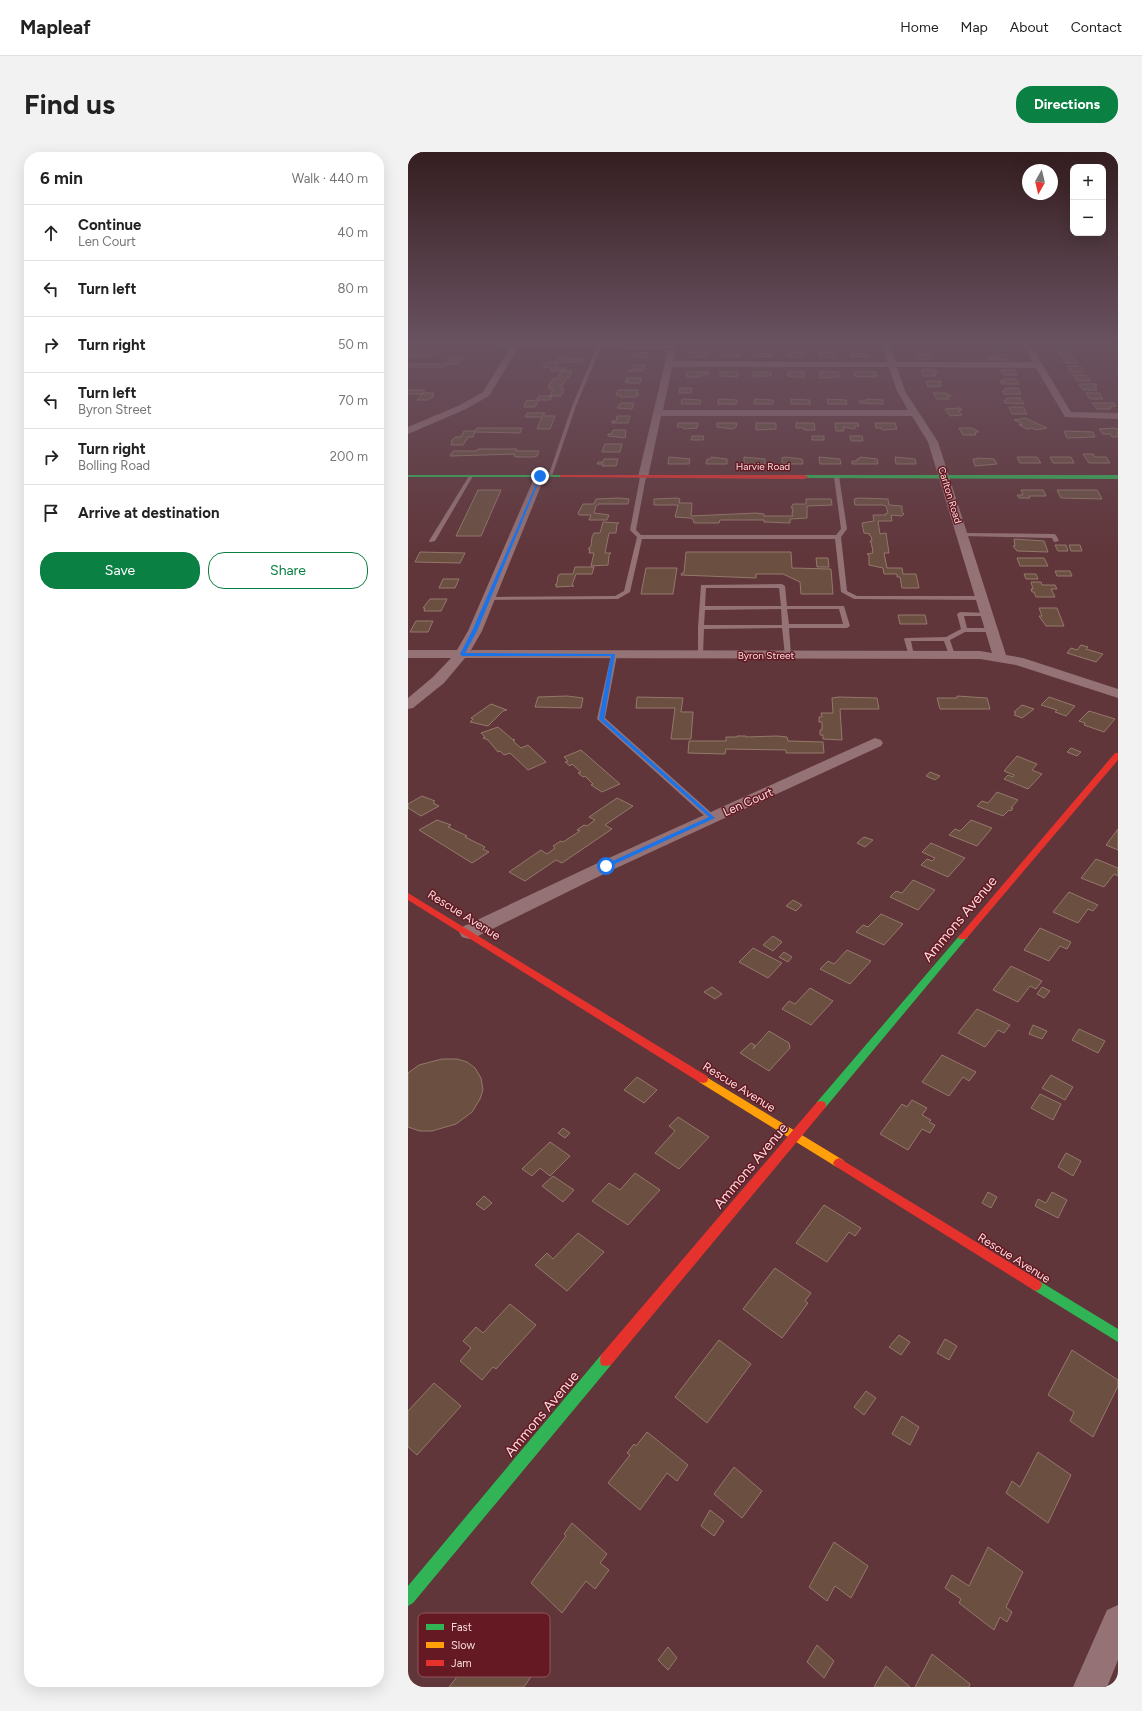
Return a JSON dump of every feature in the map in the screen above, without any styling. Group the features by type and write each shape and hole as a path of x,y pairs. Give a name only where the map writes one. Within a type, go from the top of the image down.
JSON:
{"street":[{"path":"408,431 455,411"},
{"name":"Carlton Road","path":"914,411 933,442 1000,657"},
{"path":"1065,411 1068,415 1118,416"},
{"path":"643,477 657,413 916,414"},
{"name":"Harvie Road","path":"408,476 1118,476"},
{"path":"408,705 438,682 462,654 545,476"},
{"name":"Byron Street","path":"408,654 952,655 1000,657 1018,660 1118,694"},
{"name":"Len Court","path":"469,932 875,743"},
{"name":"Ammons Avenue","path":"408,1598 795,1136 1118,755"},
{"name":"Rescue Avenue","path":"408,896 469,932 1118,1336"},
{"path":"1090,1687 1118,1621"}],"lane":[{"path":"545,476 572,411"},
{"path":"432,541 471,476"},
{"path":"643,477 633,530 640,537 838,537"},
{"path":"837,477 844,529 838,537 844,592 856,598 982,598"},
{"path":"963,535 1054,536 1056,541"},
{"path":"488,599 616,598 627,592 640,537"},
{"path":"700,655 702,586 782,586 788,655"},
{"path":"701,627 847,626 842,607 702,608"},
{"path":"964,630 960,614 987,614"},
{"path":"911,655 907,639 947,638 964,630 992,630"},
{"path":"947,638 952,655"},
{"path":"614,655 601,719 712,818"}],"building":[{"path":"946,411 959,411 962,415 950,416"},
{"path":"1011,411 1025,411 1027,414 1012,414"},
{"path":"527,413 545,413 543,416 555,416 550,429 537,429 542,417 525,417"},
{"path":"617,416 630,416 628,423 612,423 612,421 616,421"},
{"path":"1025,418 1047,428 1036,430 1032,428 1027,429 1019,425 1023,424 1014,420"},
{"path":"678,423 698,423 697,428 684,429 682,427 677,427"},
{"path":"717,423 737,423 736,427 733,429 717,427"},
{"path":"756,423 776,423 776,429 756,430"},
{"path":"796,423 814,423 815,430 796,428"},
{"path":"835,423 858,423 859,426 855,426 855,429 843,427 844,431 836,431"},
{"path":"875,423 895,423 897,429 882,430 881,428 876,428"},
{"path":"477,428 522,428 520,433 475,432 473,437 468,437 463,445 451,445 452,440 456,437 461,437 464,431 475,431"},
{"path":"959,428 972,428 979,432 975,432 976,435 963,435"},
{"path":"1099,429 1118,429 1118,437 1112,437 1110,434 1103,434"},
{"path":"613,430 626,430 625,438 608,436 608,434 612,434"},
{"path":"1064,431 1093,432 1095,437 1067,438"},
{"path":"692,436 704,436 703,440 691,440"},
{"path":"812,436 824,436 824,440 812,440"},
{"path":"850,436 862,436 863,441 851,441"},
{"path":"605,444 622,444 620,452 602,452"},
{"path":"478,449 517,449 516,451 539,451 537,456 534,457 517,457 514,456 515,454 450,456 453,451 477,451"},
{"path":"1083,454 1093,454 1095,457 1106,457 1110,463 1089,463"},
{"path":"669,457 690,459 689,464 668,464"},
{"path":"711,457 727,459 727,464 706,464 707,459 711,459"},
{"path":"744,457 765,459 765,464 744,464"},
{"path":"819,457 840,459 841,464 820,464"},
{"path":"860,457 877,459 878,464 852,464 852,461 857,461"},
{"path":"895,457 915,459 916,464 896,464"},
{"path":"1017,457 1037,457 1041,463 1020,463"},
{"path":"1050,457 1071,457 1074,463 1053,463"},
{"path":"782,458 802,459 803,464 782,464"},
{"path":"977,458 994,459 997,464 975,466 973,459 978,459"},
{"path":"604,459 618,459 616,466 602,466 603,464 597,464 598,462 603,462"},
{"path":"478,490 501,490 481,536 456,536"},
{"path":"1021,490 1043,490 1046,496 1029,496 1030,498 1019,498 1017,495 1023,495"},
{"path":"1057,490 1097,490 1102,499 1061,498"},
{"path":"677,498 680,499 679,503 692,503 691,516 756,513 764,514 764,516 793,516 793,508 791,508 793,504 806,504 806,499 831,499 832,505 807,506 807,518 790,519 790,523 764,522 764,520 720,520 719,523 694,523 693,519 690,518 675,517 678,505 654,505 654,499"},
{"path":"596,499 629,499 628,504 599,504 596,506 594,513 609,515 607,520 589,520 591,515 579,515 578,513 583,504 594,504"},
{"path":"854,499 888,499 889,505 902,506 902,512 904,514 902,516 891,515 892,521 878,521 880,534 886,533 889,553 884,553 887,568 902,568 903,574 916,574 919,588 902,588 900,577 897,577 897,574 884,574 883,568 869,565 869,555 867,554 873,553 870,541 872,541 871,536 869,535 870,534 864,533 862,523 874,521 873,515 886,515 885,514 888,513 886,506 883,505 855,505"},
{"path":"603,522 619,523 617,524 616,533 609,533 605,553 611,553 609,555 608,565 591,566 594,553 589,553 590,549 588,549 591,546 594,533 600,533"},
{"path":"1014,539 1044,541 1048,552 1017,551 1013,546 1015,546"},
{"path":"1055,545 1066,545 1068,551 1058,551"},
{"path":"1069,545 1080,545 1082,551 1071,551"},
{"path":"420,552 465,553 460,563 415,562"},
{"path":"686,552 791,552 792,568 831,569 833,594 801,594 800,582 783,574 756,574 756,578 681,575 684,573"},
{"path":"816,558 828,558 829,567 817,567"},
{"path":"1017,558 1044,558 1048,566 1020,566"},
{"path":"575,567 594,567 592,574 576,574 572,585 574,586 556,587 557,585 555,585 557,583 558,576 560,574 573,574"},
{"path":"646,568 677,568 673,594 641,594"},
{"path":"1055,571 1070,571 1072,576 1057,576"},
{"path":"1024,574 1036,574 1038,579 1026,579"},
{"path":"443,579 459,579 455,588 439,588"},
{"path":"1031,582 1041,582 1042,585 1055,585 1057,589 1051,589 1055,597 1036,597 1031,589 1033,589"},
{"path":"430,599 447,599 441,611 424,611 425,608 423,608"},
{"path":"1039,608 1057,608 1064,626 1046,626 1039,616 1042,616"},
{"path":"898,615 925,615 927,624 900,624"},
{"path":"416,621 433,621 428,632 410,632"},
{"path":"1081,645 1088,647 1086,649 1103,654 1096,662 1067,653 1071,648 1077,650"},
{"path":"567,696 583,698 581,708 535,707 538,697"},
{"path":"957,696 987,698 990,709 940,709 937,698 957,698"},
{"path":"637,697 683,698 681,712 693,712 691,739 671,739 675,708 636,708"},
{"path":"1049,697 1075,706 1066,716 1055,712 1057,710 1041,705"},
{"path":"832,698 877,698 879,709 840,709 842,740 823,739 823,735 820,735 820,730 822,730 822,722 819,722 819,717 822,717 821,713 833,713"},
{"path":"491,704 507,710 503,711 488,726 470,722 473,719 471,718"},
{"path":"1022,705 1034,709 1022,718 1014,715 1016,713 1014,712"},
{"path":"1089,711 1115,719 1104,732 1084,725 1085,723 1079,721"},
{"path":"498,727 515,740 513,741 521,748 528,745 546,762 528,770 510,753 504,755 500,751 498,752 488,740 483,738 485,737 481,733"},
{"path":"777,736 787,737 788,741 823,742 824,753 786,753 786,750 726,749 725,754 688,753 689,741 726,741 726,737"},
{"path":"1071,748 1081,752 1077,756 1067,752"},
{"path":"581,750 620,784 602,792 591,785 593,784 585,776 583,777 578,773 581,772 572,764 570,766 565,762 568,761 564,757"},
{"path":"1017,756 1037,764 1032,770 1042,774 1028,789 1004,779 1008,775 1013,777 1014,775 1004,771"},
{"path":"930,772 940,776 935,780 926,776"},
{"path":"997,792 1018,800 1011,808 1013,808 1011,811 1009,810 1003,816 977,806 982,801 988,803"},
{"path":"422,796 435,801 433,803 439,806 421,816 408,808 408,804"},
{"path":"617,798 633,806 605,825 612,829 562,863 556,860 525,881 509,872 541,850 547,854 555,848 553,846 561,841 563,842 580,831 577,830 584,825 587,826 595,820 589,817"},
{"path":"437,820 451,825 448,827 467,836 465,837 485,847 483,849 489,852 472,863 419,830"},
{"path":"971,820 992,828 977,846 949,835 955,829 960,831"},
{"path":"1118,829 1118,850 1106,845"},
{"path":"864,837 873,840 865,847 857,843"},
{"path":"931,843 965,858 948,877 921,865 927,859 932,861 935,858 922,852"},
{"path":"1096,859 1118,868 1118,876 1114,874 1104,887 1081,878"},
{"path":"913,880 935,890 918,910 890,897 896,891 902,893"},
{"path":"1069,892 1098,905 1093,911 1088,909 1078,923 1053,912"},
{"path":"793,900 802,905 796,911 786,906"},
{"path":"881,914 903,924 884,945 856,932 863,925 868,927"},
{"path":"1040,928 1071,942 1067,949 1060,946 1049,961 1024,950"},
{"path":"773,936 782,942 773,951 763,945"},
{"path":"753,948 782,963 768,978 739,962"},
{"path":"847,950 871,961 850,984 820,969 828,961 834,964"},
{"path":"784,952 792,957 788,962 779,957"},
{"path":"1011,966 1042,981 1036,989 1030,986 1018,1002 993,990"},
{"path":"712,987 722,994 715,999 704,992"},
{"path":"1042,987 1050,991 1044,998 1037,994"},
{"path":"810,988 833,1001 811,1025 782,1009 789,1001 795,1004"},
{"path":"977,1009 1010,1025 1004,1033 998,1030 985,1047 958,1033"},
{"path":"1033,1025 1047,1031 1042,1039 1029,1034"},
{"path":"1079,1029 1105,1041 1098,1053 1072,1040"},
{"path":"769,1031 789,1043 790,1048 769,1071 740,1053 751,1043 755,1045 753,1049"},
{"path":"942,1055 976,1072 969,1081 963,1077 949,1096 922,1082"},
{"path":"442,1059 457,1059 467,1062 475,1068 481,1078 483,1090 480,1099 472,1112 456,1124 432,1131 420,1131 408,1127 408,1073 419,1065"},
{"path":"1051,1075 1073,1087 1065,1100 1042,1088"},
{"path":"637,1077 657,1090 644,1103 624,1090"},
{"path":"1040,1094 1061,1104 1053,1120 1031,1108"},
{"path":"912,1100 927,1108 922,1115 931,1120 929,1122 935,1125 930,1133 922,1129 908,1150 880,1134 902,1104 907,1107"},
{"path":"678,1117 709,1137 679,1169 655,1153 675,1131 669,1126"},
{"path":"563,1128 570,1133 565,1138 558,1133"},
{"path":"550,1142 570,1156 550,1176 540,1168 532,1176 522,1169"},
{"path":"1066,1153 1081,1161 1073,1176 1058,1167"},
{"path":"635,1173 660,1190 628,1225 592,1201 609,1183 620,1190"},
{"path":"553,1176 574,1190 563,1202 542,1186"},
{"path":"988,1192 997,1197 991,1208 982,1203"},
{"path":"1052,1192 1067,1200 1058,1218 1035,1206 1038,1199 1046,1203"},
{"path":"484,1196 492,1203 484,1210 476,1204"},
{"path":"824,1205 861,1228 855,1236 849,1232 827,1262 796,1243"},
{"path":"578,1233 604,1252 567,1291 535,1265 547,1253 553,1259"},
{"path":"775,1268 811,1293 805,1301 808,1303 782,1338 743,1309"},
{"path":"510,1304 536,1325 496,1369 493,1367 482,1380 460,1361 471,1348 463,1341 476,1327 483,1333"},
{"path":"899,1335 910,1342 901,1355 889,1347"},
{"path":"945,1339 957,1346 949,1360 937,1353"},
{"path":"719,1340 751,1364 707,1423 675,1397"},
{"path":"1072,1350 1118,1380 1118,1386 1093,1437 1070,1421 1074,1412 1048,1395"},
{"path":"434,1383 461,1406 417,1455 408,1447 408,1411"},
{"path":"866,1391 876,1398 864,1415 854,1407"},
{"path":"902,1416 919,1427 910,1445 892,1434"},
{"path":"647,1432 688,1465 677,1481 667,1473 640,1510 608,1483 630,1455 627,1453 634,1444 636,1446"},
{"path":"1038,1452 1071,1475 1048,1523 1006,1493 1012,1481 1020,1487"},
{"path":"734,1467 762,1491 742,1518 714,1494"},
{"path":"710,1510 724,1521 714,1536 701,1526"},
{"path":"572,1523 607,1554 600,1563 609,1570 595,1589 586,1581 562,1613 531,1583 566,1536 564,1534"},
{"path":"834,1542 868,1566 851,1598 835,1586 827,1601 809,1587"},
{"path":"988,1547 1023,1572 1006,1607 1012,1612 1007,1622 1000,1617 994,1630 959,1603 961,1599 945,1588 952,1575 969,1586"},
{"path":"817,1645 834,1661 824,1678 807,1662"},
{"path":"668,1647 677,1658 668,1670 658,1660"},
{"path":"932,1654 970,1684 969,1687 915,1687"},
{"path":"886,1666 910,1687 874,1687"},
{"path":"457,1677 531,1677 524,1687 449,1687"}],"traffic: fast":[{"path":"408,476 562,476"},
{"path":"805,477 1118,477"},
{"path":"821,1105 963,937"},
{"path":"1036,1285 1118,1336"},
{"path":"408,1598 606,1360"}],"traffic: slow":[{"path":"703,1079 839,1163"}],"traffic: jam":[{"path":"562,476 805,477"},
{"path":"963,937 1118,755"},
{"path":"408,896 703,1079"},
{"path":"606,1360 821,1105"},
{"path":"839,1163 1036,1285"}],"route":[{"path":"540,476 475,631 462,654 614,655 601,719 712,818 606,866"}]}
